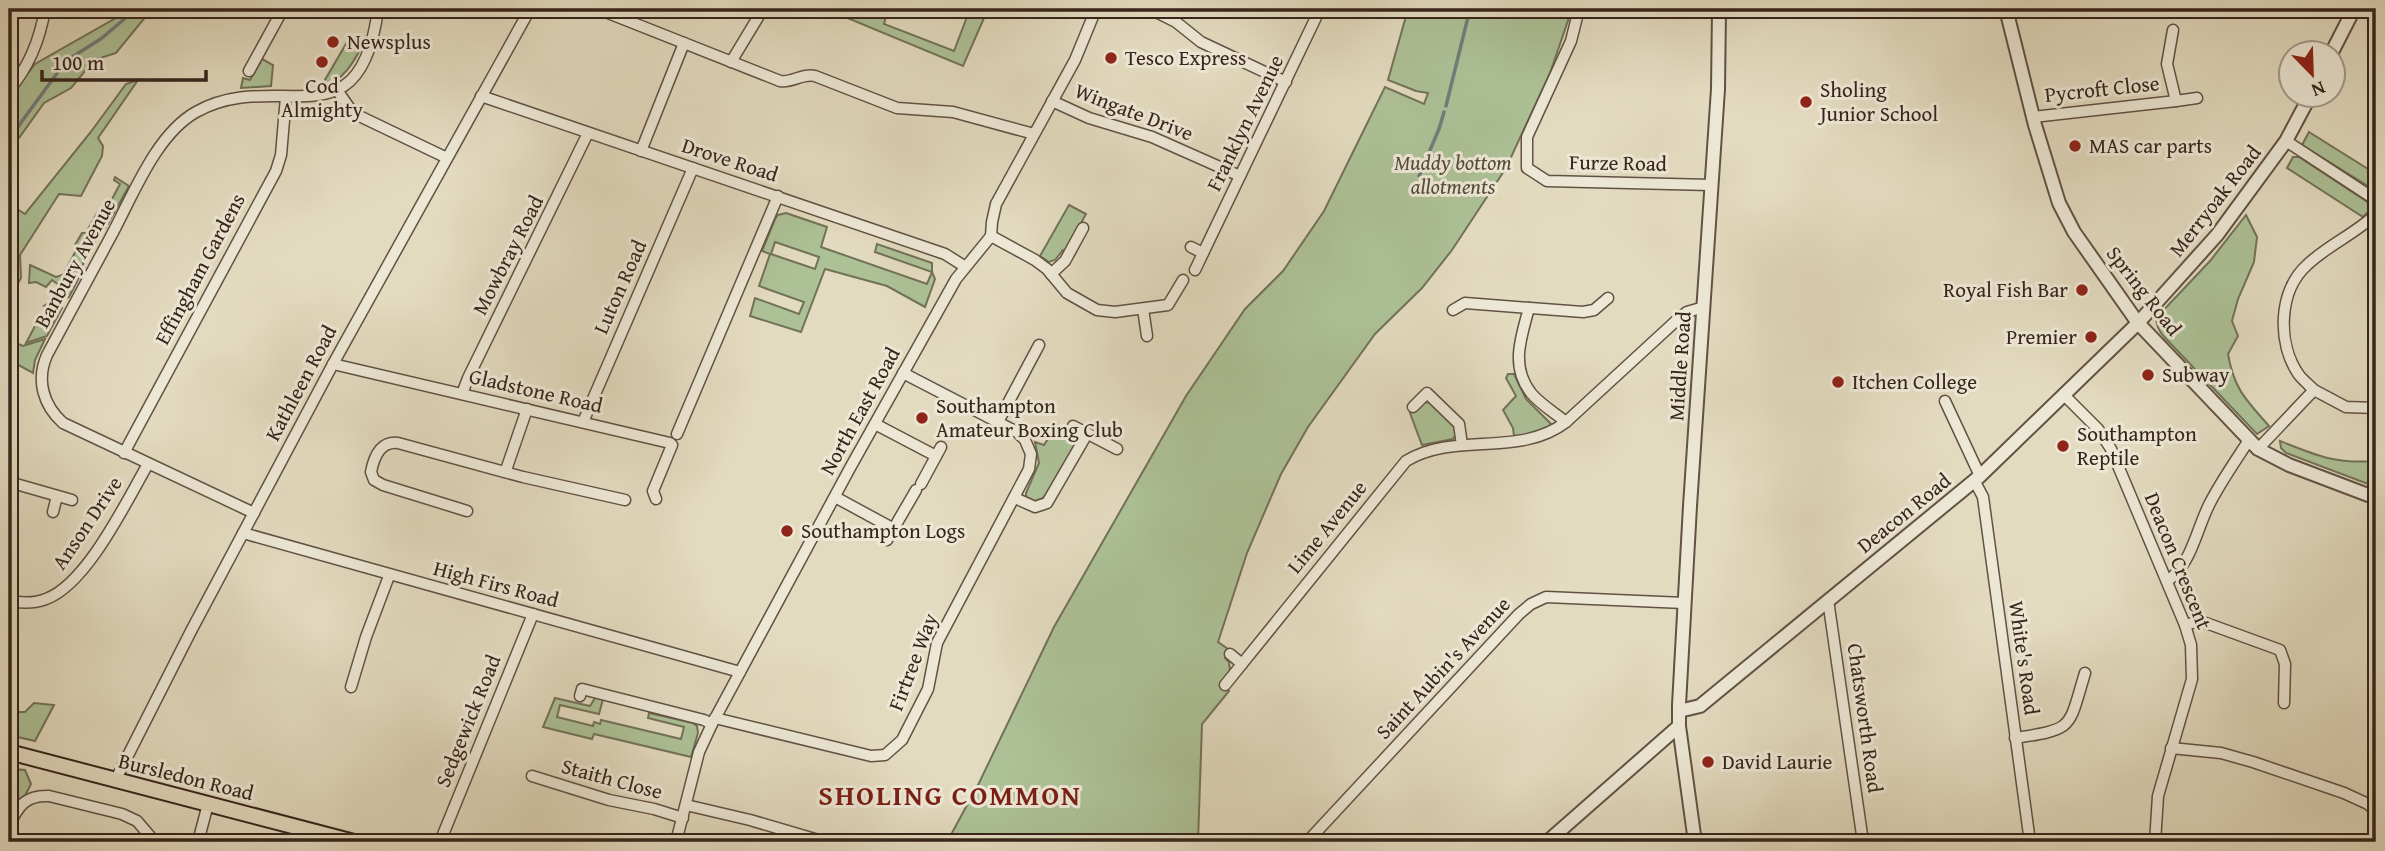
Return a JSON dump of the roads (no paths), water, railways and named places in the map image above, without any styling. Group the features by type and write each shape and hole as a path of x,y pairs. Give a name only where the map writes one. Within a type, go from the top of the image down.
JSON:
{"main road":[{"name":"Bursledon Road","path":"9,752 354,842"}],"street":[{"path":"9,90 22,75 41,30 45,9"},
{"path":"249,71 283,9"},
{"path":"378,9 372,46 365,62 352,78 337,90 353,113 447,158"},
{"name":"Kathleen Road","path":"115,781 333,364 530,9"},
{"path":"598,9 780,81 788,82 810,75 897,108 953,112 1034,135"},
{"path":"731,62 763,9"},
{"path":"1096,9 1075,60 996,204 991,236 1035,260 1067,293 1097,310 1115,313 1168,305 1183,279"},
{"path":"1150,9 1177,22 1201,42 1286,82"},
{"name":"Franklyn Avenue","path":"1195,270 1320,9"},
{"name":"Furze Road","path":"1579,9 1571,41 1527,137 1527,168 1547,181 1711,185"},
{"path":"1719,11 1737,9"},
{"name":"Spring Road","path":"2006,9 2033,117 2065,216 2138,323 2254,444 2289,465 2376,498"},
{"path":"2339,38 2354,9"},
{"name":"Middle Road","path":"1695,842 1679,711 1718,89 1719,11"},
{"name":"Pycroft Close","path":"2173,30 2167,64 2176,101"},
{"path":"641,151 684,43"},
{"name":"Banbury Avenue","path":"254,513 68,427 52,412 45,398 41,381 42,369 47,355 152,161 176,128 195,112 217,103 252,95 316,96 337,90"},
{"name":"Drove Road","path":"481,96 948,255 964,267"},
{"name":"Effingham Gardens","path":"124,453 276,171 281,155 286,97"},
{"name":"Pycroft Close","path":"2033,117 2197,98"},
{"name":"Wingate Drive","path":"1052,101 1100,122 1157,138 1240,176"},
{"name":"Merryoak Road","path":"2138,323 2217,235 2286,141 2304,108"},
{"name":"Mowbray Road","path":"462,394 588,133"},
{"path":"2286,141 2376,200"},
{"name":"Luton Road","path":"583,422 692,168"},
{"path":"677,434 778,195"},
{"path":"2376,214 2305,266 2290,289 2283,327 2286,349 2298,374 2314,390 2346,407 2376,408"},
{"path":"1051,274 1065,261 1083,229"},
{"name":"North East Road","path":"677,842 699,752 713,721 903,373 964,267 991,236"},
{"path":"1191,247 1203,253"},
{"path":"1453,310 1465,303 1594,310 1608,298"},
{"name":"Lime Avenue","path":"1225,685 1398,469 1410,458 1428,451 1462,445 1527,441 1548,435 1566,422 1678,319 1687,312 1704,307"},
{"path":"1529,308 1520,341 1518,368 1532,394 1566,422"},
{"path":"1143,309 1147,336"},
{"name":"Deacon Road","path":"1679,711 1700,706 1977,478 2138,323"},
{"path":"998,422 1039,345"},
{"name":"Gladstone Road","path":"333,364 670,443 672,445 653,491 656,499"},
{"name":"Firtree Way","path":"580,696 582,689 865,756 880,756 890,752 902,740 928,689 936,643 1029,469 1031,454 1022,436 903,373"},
{"path":"2167,582 2177,575 2183,565 2210,503 2254,444 2314,390"},
{"path":"1413,407 1427,393 1459,424 1462,445"},
{"name":"Deacon Crescent","path":"2064,395 2105,438 2185,625 2191,645 2192,679 2158,796 2155,842"},
{"name":"White's Road","path":"1945,401 1983,498 2030,842"},
{"path":"506,470 527,409"},
{"path":"875,424 939,451 887,540"},
{"path":"1073,426 1117,449"},
{"path":"1014,498 1035,507 1047,503 1087,434"},
{"path":"467,511 374,480 371,472 380,449 392,442 506,470 523,477 625,500"},
{"name":"Anson Drive","path":"9,601 40,601 70,585 102,542 148,464"},
{"path":"9,482 72,500"},
{"path":"53,512 57,496"},
{"path":"835,497 894,529"},
{"name":"High Firs Road","path":"243,533 740,672"},
{"path":"351,687 370,626 390,576"},
{"name":"Saint Aubin's Avenue","path":"1307,842 1486,649 1536,600 1546,597 1684,603"},
{"name":"Chatsworth Road","path":"1828,600 1863,842"},
{"name":"Sedgewick Road","path":"440,842 533,614"},
{"path":"2185,625 2206,623 2280,650 2285,664 2284,703"},
{"path":"1230,654 1242,664"},
{"path":"2015,738 2056,731 2068,723 2085,673"},
{"path":"1548,842 1679,726"},
{"path":"2171,748 2221,753 2253,762 2345,793 2368,804 2376,812"},
{"name":"Staith Close","path":"532,776 609,800 682,818"},
{"path":"9,825 25,801 37,795 49,796 122,814 137,821 155,842"},
{"path":"198,842 208,804"},
{"path":"686,805 750,820 792,838 825,842"}],"waterway":[{"path":"9,139 66,61 102,38 136,9"},
{"path":"1446,106 1470,9"},
{"path":"1419,176 1444,112"}],"place":[{"name":"Newsplus","path":"333,42"},
{"name":"Tesco Express","path":"1111,58"},
{"name":"Cod Almighty","path":"322,62"},
{"name":"Sholing Junior School","path":"1806,102"},
{"name":"MAS car parts","path":"2075,146"},
{"name":"Royal Fish Bar","path":"2082,290"},
{"name":"Premier","path":"2091,337"},
{"name":"Subway","path":"2148,375"},
{"name":"Itchen College","path":"1838,382"},
{"name":"Southampton Amateur Boxing Club","path":"922,418"},
{"name":"Southampton Reptile","path":"2063,446"},
{"name":"Southampton Logs","path":"787,531"},
{"name":"David Laurie","path":"1708,762"}],"district":[{"name":"SHOLING COMMON","path":"950,795"}],"park label":[{"name":"Muddy bottom allotments","path":"1453,175"}]}
